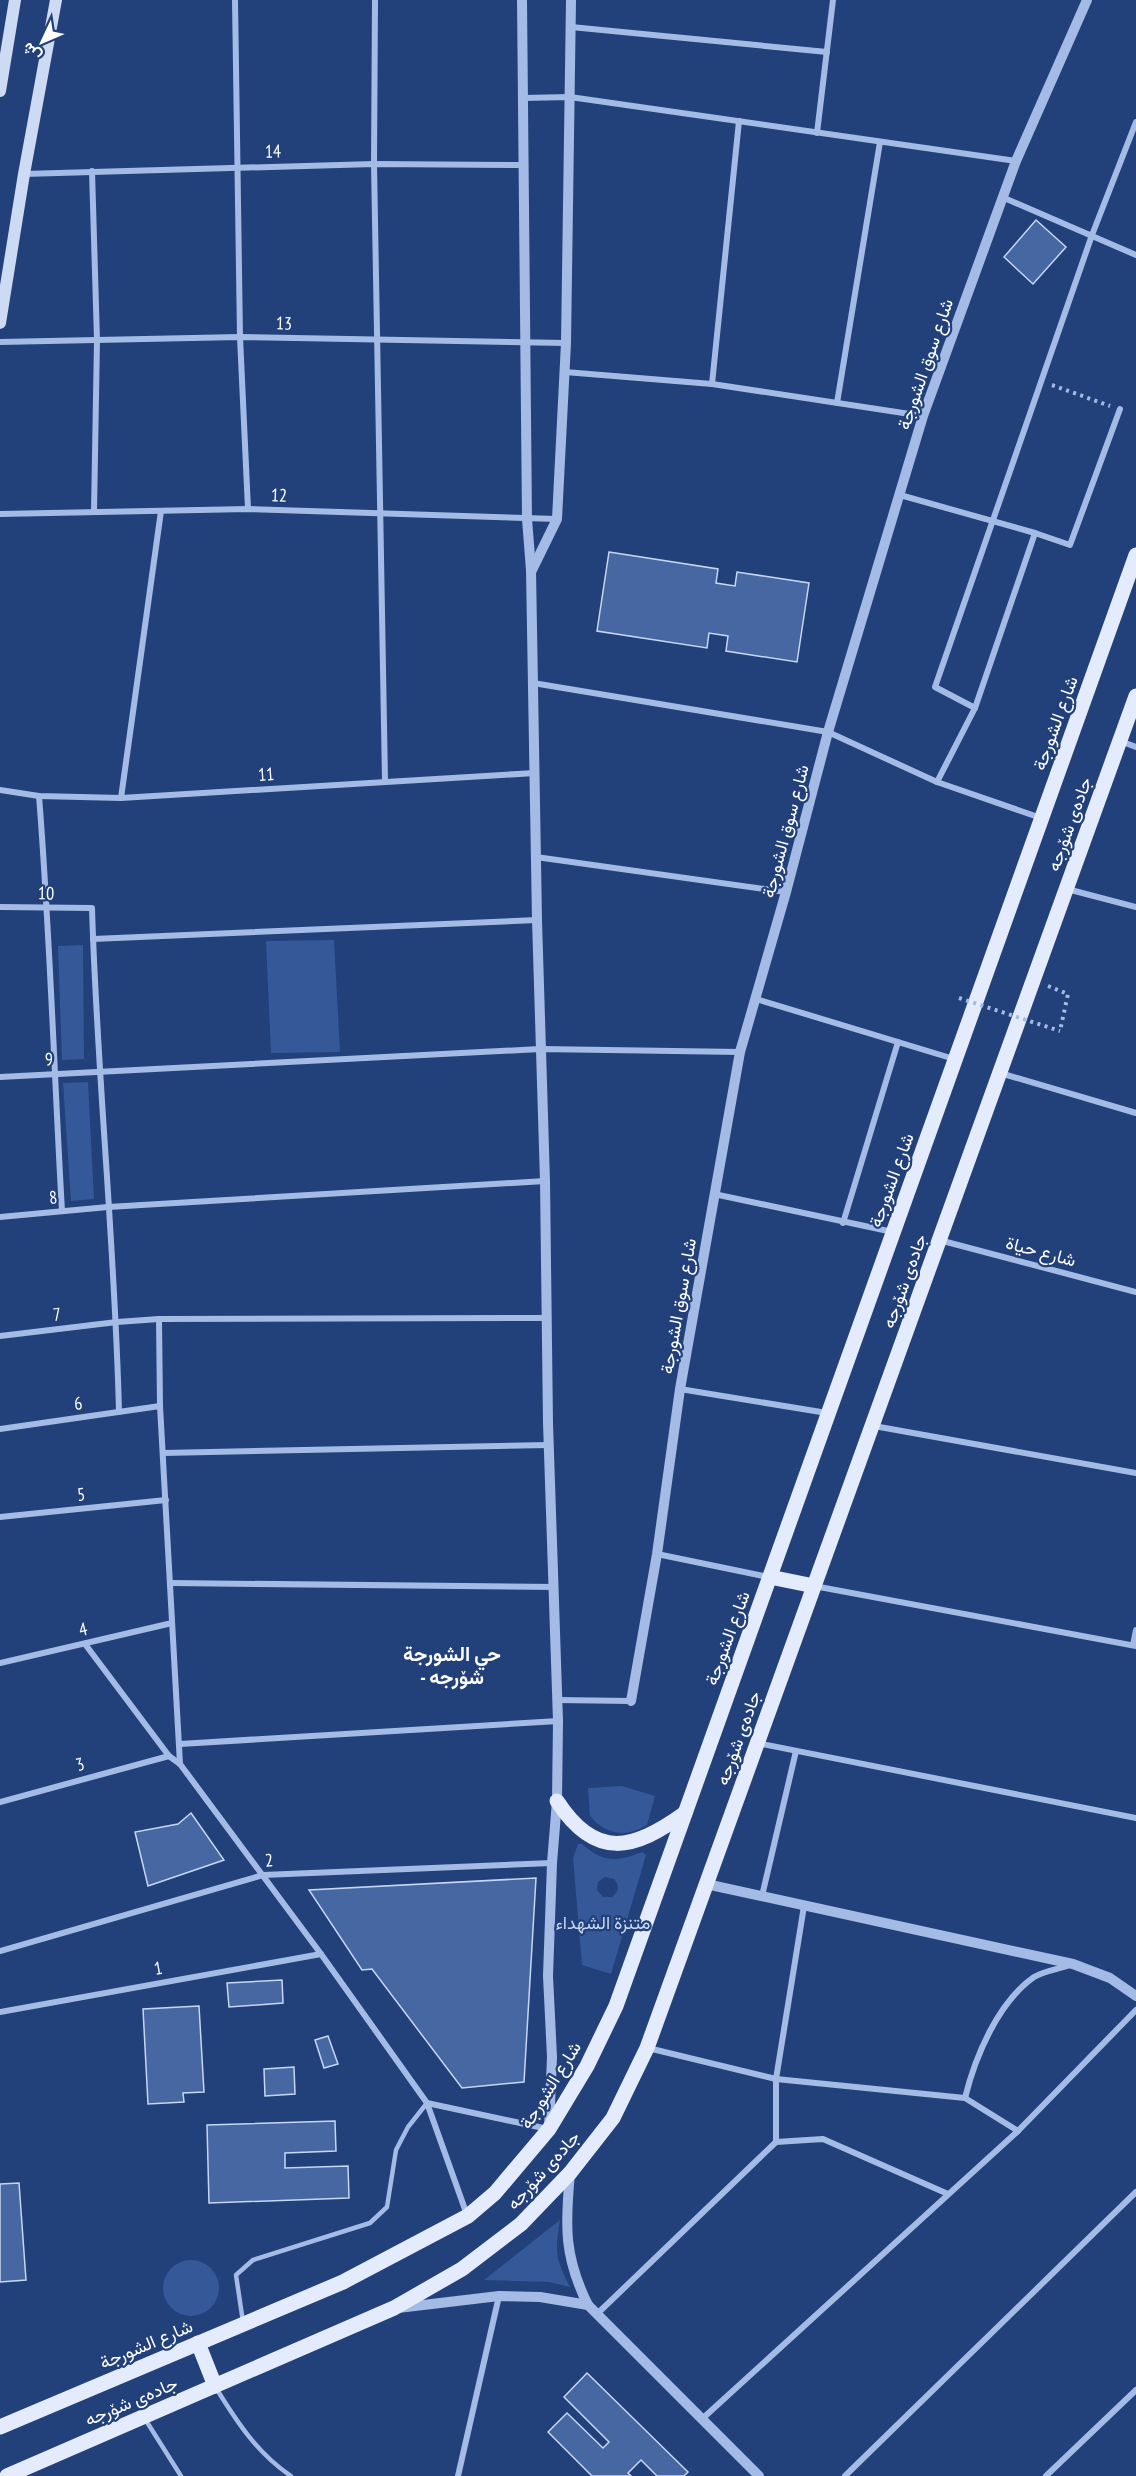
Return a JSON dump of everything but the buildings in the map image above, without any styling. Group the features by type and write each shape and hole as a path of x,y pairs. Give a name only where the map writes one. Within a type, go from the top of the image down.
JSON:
{"main road":[{"path":"0,91 15,0"},
{"path":"0,323 24,174 56,0"},
{"name":"شارع الشورجة","path":"0,2427 343,2282 468,2216 495,2193 549,2129 587,2066 616,2006 1136,555"},
{"name":"جادەی شۆرجە","path":"7,2476 394,2308 462,2269 512,2231 570,2173 613,2118 647,2048 1136,696"},
{"path":"770,1577 814,1586"},
{"path":"557,1801 569,1820 582,1832 598,1840 617,1844 641,1839 660,1831 685,1813"},
{"path":"198,2343 215,2386"}],"street":[{"path":"235,0 240,337 248,509"},
{"path":"375,0 374,164 385,781"},
{"path":"427,2103 549,2129 552,2057 548,1976 552,1863 557,1801 558,1721 549,1445 531,570 526,519 522,0"},
{"path":"531,570 558,519 566,343 571,0"},
{"path":"817,133 833,0"},
{"name":"شارع سوق الشورجة","path":"631,1701 657,1554 680,1389 740,1052 786,892 828,732 923,416 1016,161 1087,0"},
{"path":"571,27 827,52"},
{"path":"522,98 570,97 1016,161"},
{"path":"712,384 739,121"},
{"path":"975,708 935,687 1092,236 1136,122"},
{"path":"837,403 880,142"},
{"name":"14","path":"24,174 374,164 522,165"},
{"path":"92,171 97,340 94,512"},
{"path":"1002,197 1136,255"},
{"name":"13","path":"0,342 240,337 566,343"},
{"path":"565,372 712,384 923,416"},
{"path":"900,495 1070,545 1120,410"},
{"name":"12","path":"0,514 248,509 558,519"},
{"path":"122,798 161,511"},
{"path":"938,782 975,708 1035,533"},
{"path":"532,683 828,732 938,782 1042,818"},
{"path":"1120,741 1136,747"},
{"name":"11","path":"0,790 39,796 122,798 535,773"},
{"path":"39,796 48,909 62,1211"},
{"path":"536,857 786,892"},
{"path":"1066,888 1136,907"},
{"name":"10","path":"0,907 92,908 93,939"},
{"path":"119,1412 117,1322 93,939 537,920"},
{"path":"756,999 955,1060"},
{"path":"843,1223 898,1042"},
{"name":"9","path":"0,1077 540,1049 740,1052"},
{"path":"999,1073 1136,1113"},
{"name":"8","path":"0,1217 108,1207 545,1181"},
{"path":"714,1194 893,1232"},
{"name":"شارع حياة","path":"939,1240 1136,1292"},
{"name":"7","path":"0,1336 159,1319 548,1318"},
{"path":"159,1319 160,1406 180,1764"},
{"path":"680,1389 828,1414"},
{"name":"6","path":"0,1429 160,1406"},
{"path":"872,1426 1136,1473"},
{"path":"163,1453 549,1445"},
{"name":"5","path":"0,1517 166,1500"},
{"path":"657,1554 770,1577"},
{"path":"170,1583 555,1587"},
{"path":"814,1586 1134,1646 1136,1630"},
{"name":"4","path":"0,1663 172,1623"},
{"path":"85,1644 169,1756 180,1764 263,1875 427,2103 468,2216"},
{"path":"557,1700 631,1701"},
{"path":"180,1744 558,1721"},
{"path":"757,1743 1136,1818"},
{"path":"762,1896 796,1751"},
{"name":"3","path":"0,1802 169,1756"},
{"name":"2","path":"0,1951 263,1875 552,1863"},
{"path":"706,1884 1073,1964 1110,1978 1136,1996"},
{"path":"776,2142 776,2079 804,1906"},
{"name":"1","path":"0,2012 321,1954"},
{"path":"965,2098 971,2075 987,2038 1007,2004 1035,1977 1073,1964"},
{"path":"702,2419 1018,2131 1136,2010"},
{"path":"647,2048 776,2079 965,2098 1018,2131"},
{"path":"597,2314 776,2142 823,2139 948,2194"},
{"path":"570,2173 567,2209 570,2262 588,2305 759,2476"},
{"path":"845,2476 1136,2192"},
{"path":"394,2308 499,2296 540,2297 588,2305"},
{"path":"458,2476 499,2296"},
{"path":"1046,2476 1136,2390"}],"lane":[{"path":"244,2324 236,2275 253,2260 370,2223 387,2207 396,2150 408,2127 427,2103"},
{"path":"215,2386 242,2430 272,2463 291,2476"},
{"path":"143,2417 181,2476"}],"path":[{"path":"1041,381 1120,410"},
{"path":"959,998 1059,1031 1068,994"}],"green space":[{"path":"334,940 340,1052 271,1053 266,941"},
{"path":"83,945 84,1059 62,1060 58,946"},
{"path":"88,1082 94,1199 71,1201 63,1083"},
{"path":"622,1786 655,1796 647,1825 624,1833 610,1831 590,1816 588,1788"},
{"name":"متنزة الشهداء","path":"578,1844 582,1844 597,1855 610,1859 625,1858 642,1852 646,1855 611,1974 582,1965 573,1858","holes":["605,1877 614,1879 618,1886 616,1893 612,1897 603,1897 597,1890 598,1882"]},
{"path":"560,2220 557,2240 558,2255 561,2269 570,2287 549,2282 484,2280"},
{"path":"191,2260 206,2265 214,2273 219,2288 214,2303 206,2311 191,2316 176,2311 168,2303 163,2288 168,2273 176,2265"}],"district":[{"name":"حي الشورجة - شۆرجە","path":"452,1666"}]}
